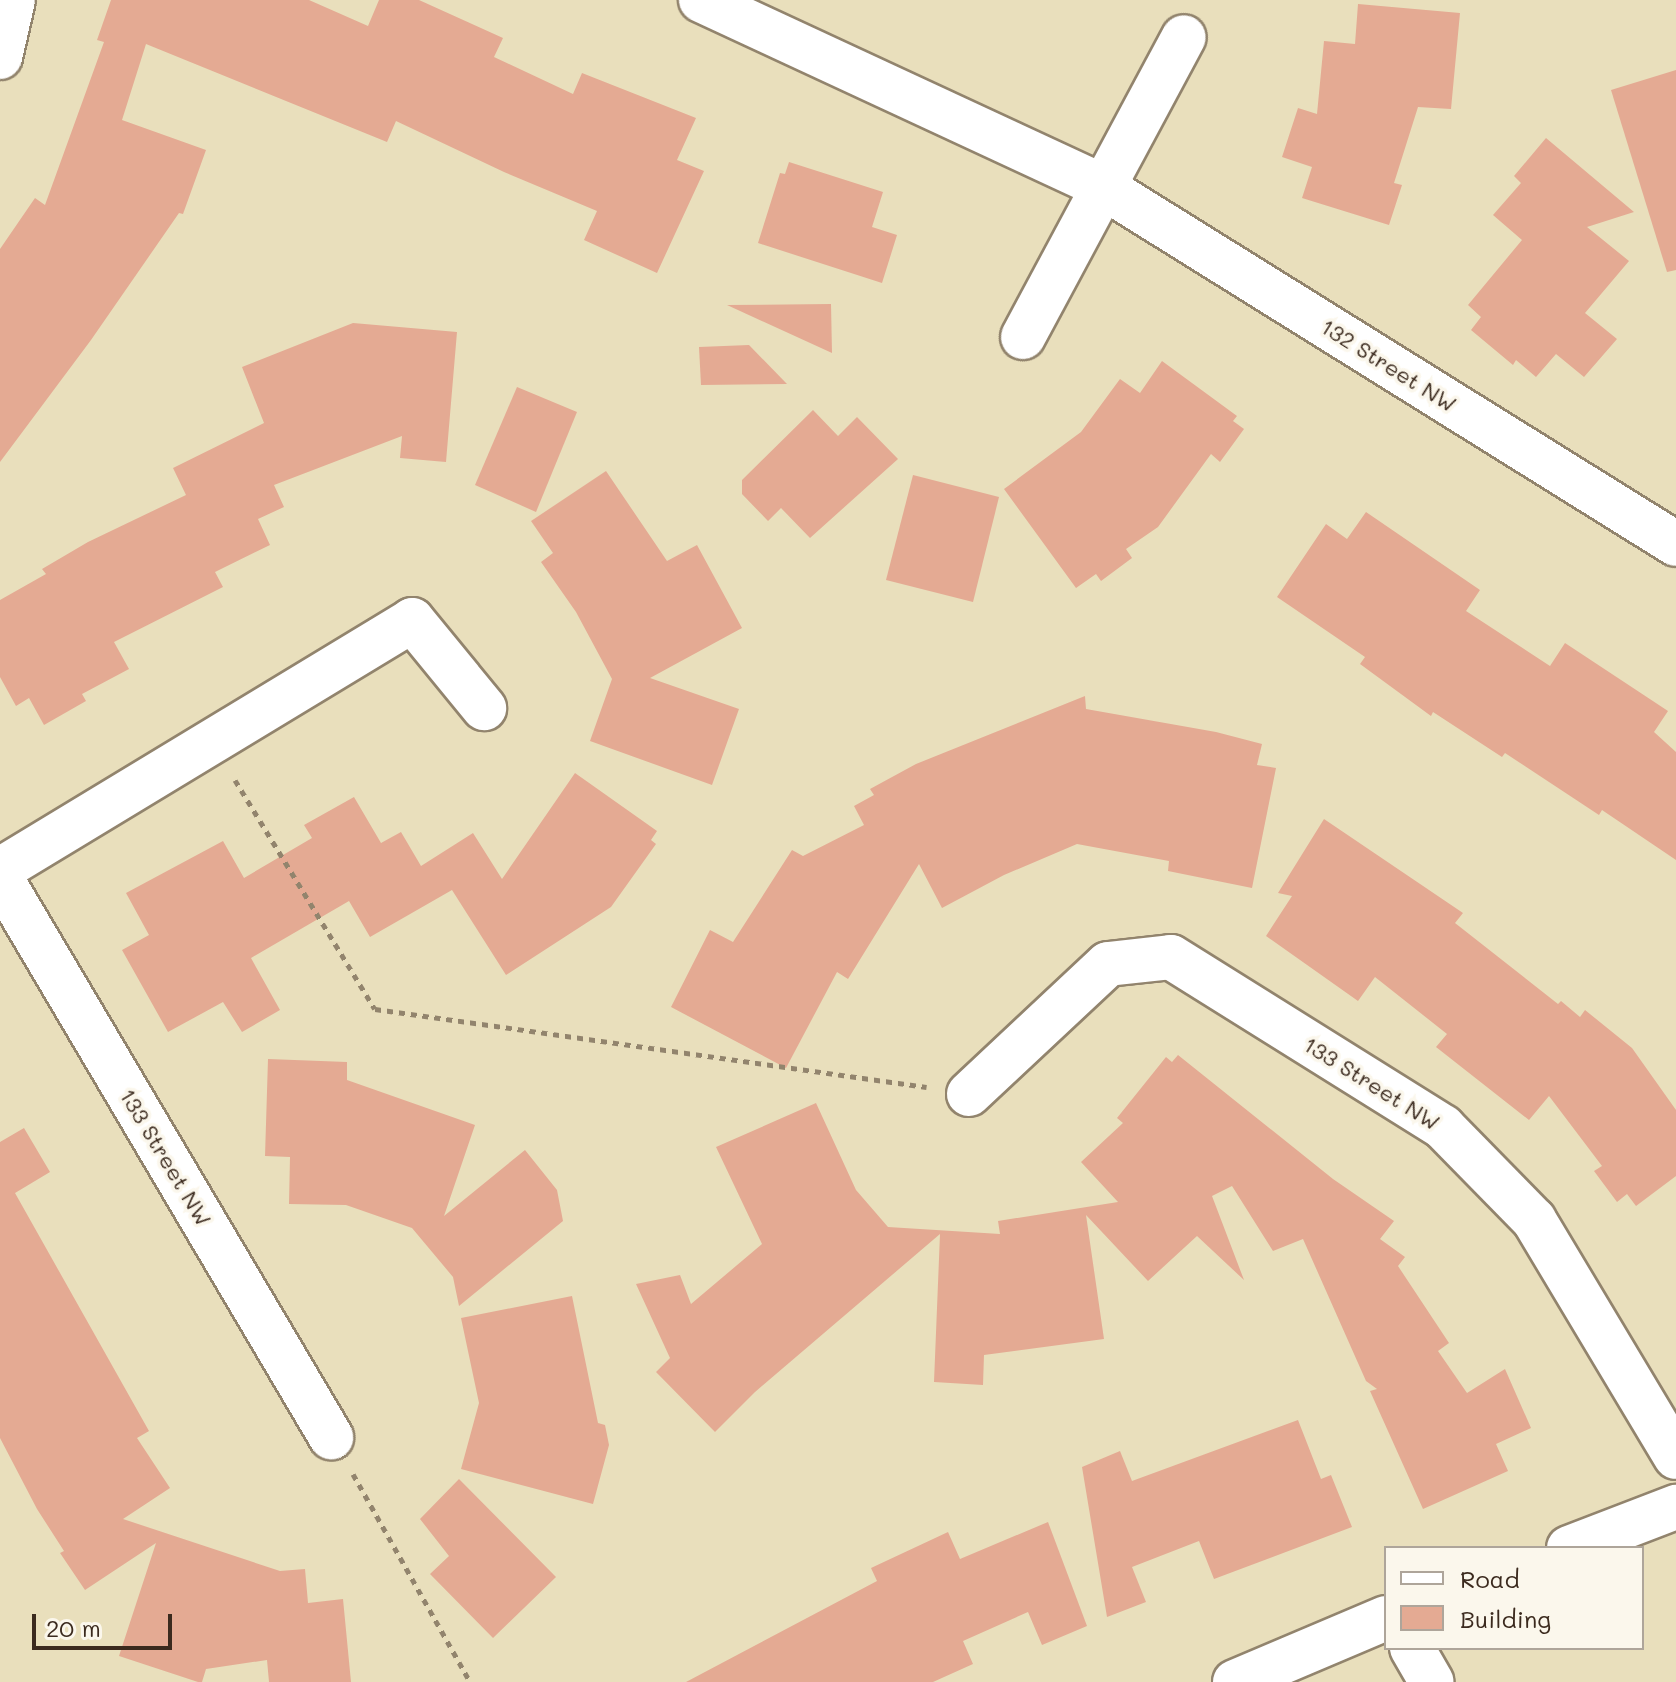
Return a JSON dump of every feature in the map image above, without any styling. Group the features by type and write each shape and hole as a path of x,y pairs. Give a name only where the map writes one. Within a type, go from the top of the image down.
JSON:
{"street":[{"path":"0,57 13,0"},
{"name":"132 Street NW","path":"701,0 1103,187 1676,542"},
{"path":"1023,337 1184,37"},
{"path":"0,870 412,620 484,708"},
{"name":"133 Street NW","path":"0,877 331,1437"},
{"name":"133 Street NW","path":"969,1094 1108,964 1171,957 1443,1127 1534,1220 1676,1457"},
{"path":"1574,1546 1676,1507"},
{"path":"1235,1682 1384,1619"},
{"path":"1413,1650 1432,1682"}],"path":[{"path":"211,741 375,1009 969,1094"},
{"path":"331,1437 470,1682"}],"building":[{"path":"111,0 309,0 368,26 379,0 419,0 503,38 494,57 573,94 582,73 696,118 677,160 704,171 657,273 584,240 597,211 504,172 396,121 387,142 146,44 122,120 206,150 183,214 179,213 91,340 0,462 0,249 35,198 45,205 104,42 97,40"},
{"path":"1358,4 1460,13 1451,109 1418,107 1394,183 1402,185 1389,225 1302,198 1312,167 1282,157 1298,108 1317,114 1324,41 1355,44"},
{"path":"1676,70 1676,270 1667,272 1611,90"},
{"path":"1546,138 1634,212 1587,227 1629,261 1585,313 1617,339 1584,377 1556,354 1536,377 1516,360 1513,365 1471,330 1481,317 1468,305 1522,240 1493,215 1521,183 1514,176"},
{"path":"789,162 883,192 872,227 897,235 882,283 758,243 780,173 785,174"},
{"path":"831,304 832,353 727,305"},
{"path":"353,323 457,332 446,462 400,458 402,436 274,485 284,507 258,519 270,545 215,572 223,587 114,642 129,669 82,694 86,701 44,725 29,698 16,706 0,677 0,600 46,574 42,569 88,542 186,495 173,468 264,423 242,367"},
{"path":"749,345 787,384 701,385 699,347"},
{"path":"1162,361 1237,416 1233,421 1244,429 1220,462 1211,454 1158,527 1126,549 1132,558 1101,581 1096,574 1076,588 1004,489 1081,432 1120,379 1140,393"},
{"path":"517,387 577,412 536,512 475,485"},
{"path":"813,410 838,436 857,417 898,459 810,538 781,508 768,521 742,494 742,480"},
{"path":"606,471 667,561 697,545 742,628 650,678 739,709 712,785 590,741 612,679 576,612 541,562 553,553 531,521"},
{"path":"913,475 999,497 973,602 886,580"},
{"path":"1366,512 1480,590 1466,611 1550,666 1565,643 1668,711 1654,732 1676,752 1676,860 1602,810 1599,815 1505,753 1502,757 1433,712 1431,716 1360,664 1365,657 1277,597 1326,524 1347,539"},
{"path":"1085,696 1086,709 1216,732 1262,744 1257,765 1276,768 1252,888 1168,871 1169,861 1077,844 1004,875 942,908 919,864 848,979 837,972 786,1068 671,1007 710,930 733,942 792,850 803,856 864,825 854,806 874,795 870,789 916,764"},
{"path":"575,773 657,831 651,840 656,844 611,907 506,975 452,890 370,937 349,901 251,958 280,1010 242,1032 223,1002 168,1032 122,950 149,935 126,893 223,841 244,878 312,838 304,825 354,797 381,843 401,832 421,866 473,833 502,879"},
{"path":"1324,819 1463,913 1455,923 1558,1004 1561,1001 1580,1017 1585,1010 1632,1048 1676,1110 1676,1176 1636,1206 1627,1194 1617,1202 1594,1171 1602,1166 1549,1096 1529,1120 1436,1047 1447,1034 1375,977 1358,1001 1266,936 1292,896 1278,893"},
{"path":"1178,1055 1333,1179 1394,1221 1380,1239 1405,1257 1398,1266 1449,1343 1438,1351 1467,1393 1505,1369 1531,1428 1496,1444 1508,1471 1423,1509 1370,1391 1377,1389 1366,1381 1303,1239 1273,1251 1232,1186 1212,1196 1244,1280 1197,1236 1148,1281 1086,1215 1104,1339 984,1355 983,1385 934,1382 940,1234 755,1392 715,1432 656,1372 670,1358 636,1284 680,1275 691,1304 762,1244 716,1147 816,1103 856,1190 888,1227 1000,1234 998,1221 1118,1202 1081,1162 1123,1123 1117,1118 1166,1057 1172,1062"},
{"path":"268,1059 347,1062 347,1080 475,1125 444,1216 525,1150 557,1190 563,1221 459,1306 453,1277 412,1228 346,1205 289,1204 290,1157 265,1156"},
{"path":"24,1128 50,1172 15,1193 149,1431 137,1438 170,1488 123,1519 280,1571 305,1569 308,1603 343,1599 351,1682 269,1682 267,1660 206,1669 202,1682 198,1682 119,1656 156,1543 85,1590 60,1553 64,1551 37,1509 0,1438 0,1142"},
{"path":"572,1296 598,1423 605,1425 609,1445 593,1504 461,1469 479,1403 461,1318"},
{"path":"1298,1420 1321,1479 1331,1475 1352,1527 1214,1579 1199,1541 1132,1567 1146,1602 1107,1617 1082,1467 1120,1451 1132,1481"},
{"path":"459,1479 556,1577 493,1638 430,1574 449,1556 420,1519"},
{"path":"1048,1522 1087,1626 1042,1645 1028,1612 963,1641 973,1664 933,1682 686,1682 877,1581 871,1568 948,1532 960,1559"}]}
